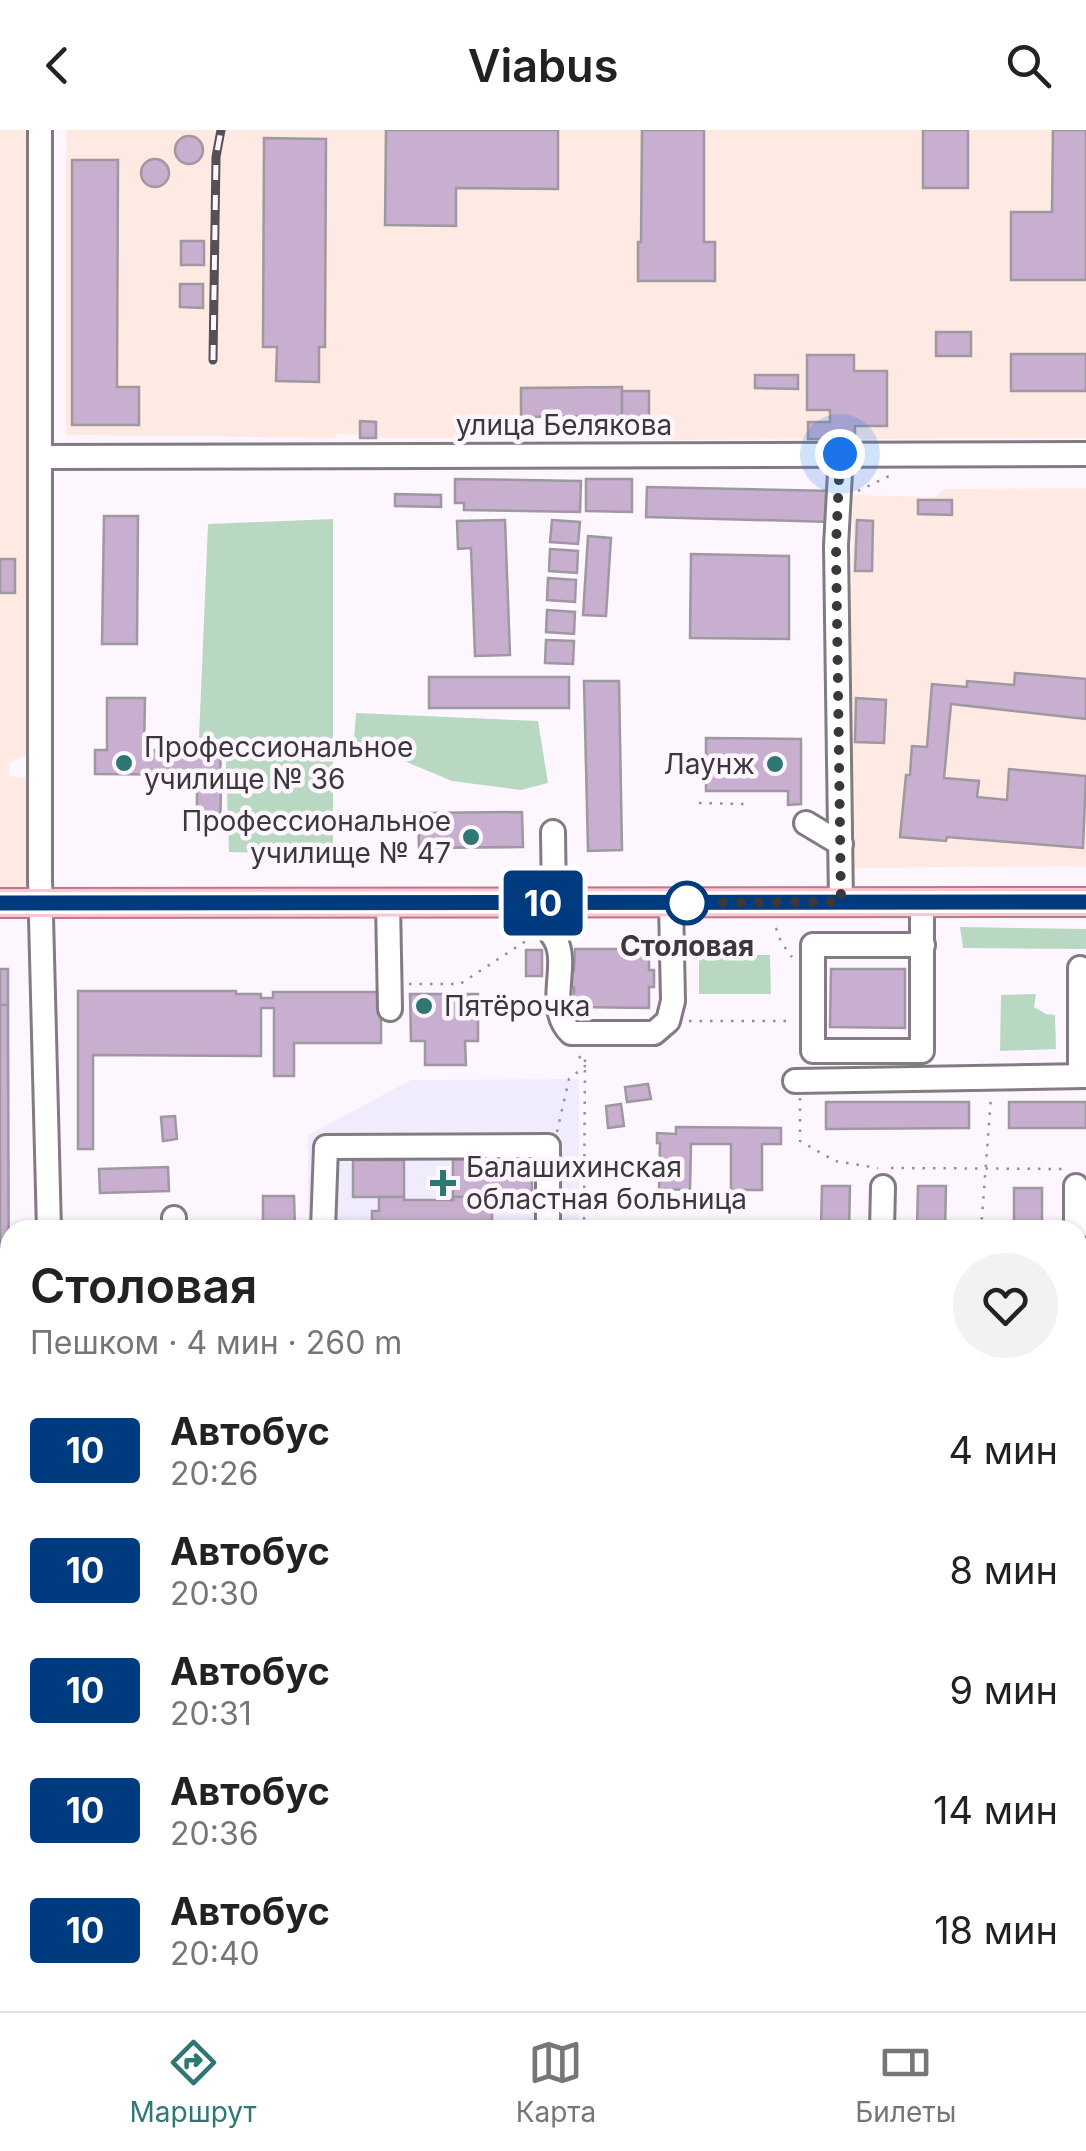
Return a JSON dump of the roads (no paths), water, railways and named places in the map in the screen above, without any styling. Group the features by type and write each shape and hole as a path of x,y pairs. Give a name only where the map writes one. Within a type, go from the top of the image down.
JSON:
{"main road":[{"path":"0,903 388,903 542,911 671,903 1086,902"}],"street":[{"path":"40,130 41,903 49,1220"},
{"path":"840,454 836,546 841,902"},
{"name":"улица Белякова","path":"42,457 1086,454"},
{"path":"806,823 840,844"},
{"path":"554,832 542,911 558,944 562,1024 571,1033 654,1032 668,1021 673,1001 671,903"},
{"path":"922,902 922,945 922,1051 813,1051 813,945 922,945"},
{"path":"388,903 390,1009"},
{"path":"795,1081 1083,1076 1080,968"},
{"path":"323,1220 326,1147 548,1146 548,1220"},
{"path":"1076,1186 1076,1220"},
{"path":"882,1220 883,1187"}],"railway":[{"path":"213,360 216,157 221,130"}],"place":[{"name":"Профессиональное училище № 36","path":"124,763"},
{"name":"Лаунж","path":"775,764"},
{"name":"Профессиональное училище № 47","path":"471,837"},
{"name":"Столовая","path":"687,903"},
{"name":"Пятёрочка","path":"424,1006"},
{"name":"Балашихинская областная больница","path":"443,1183"}]}
